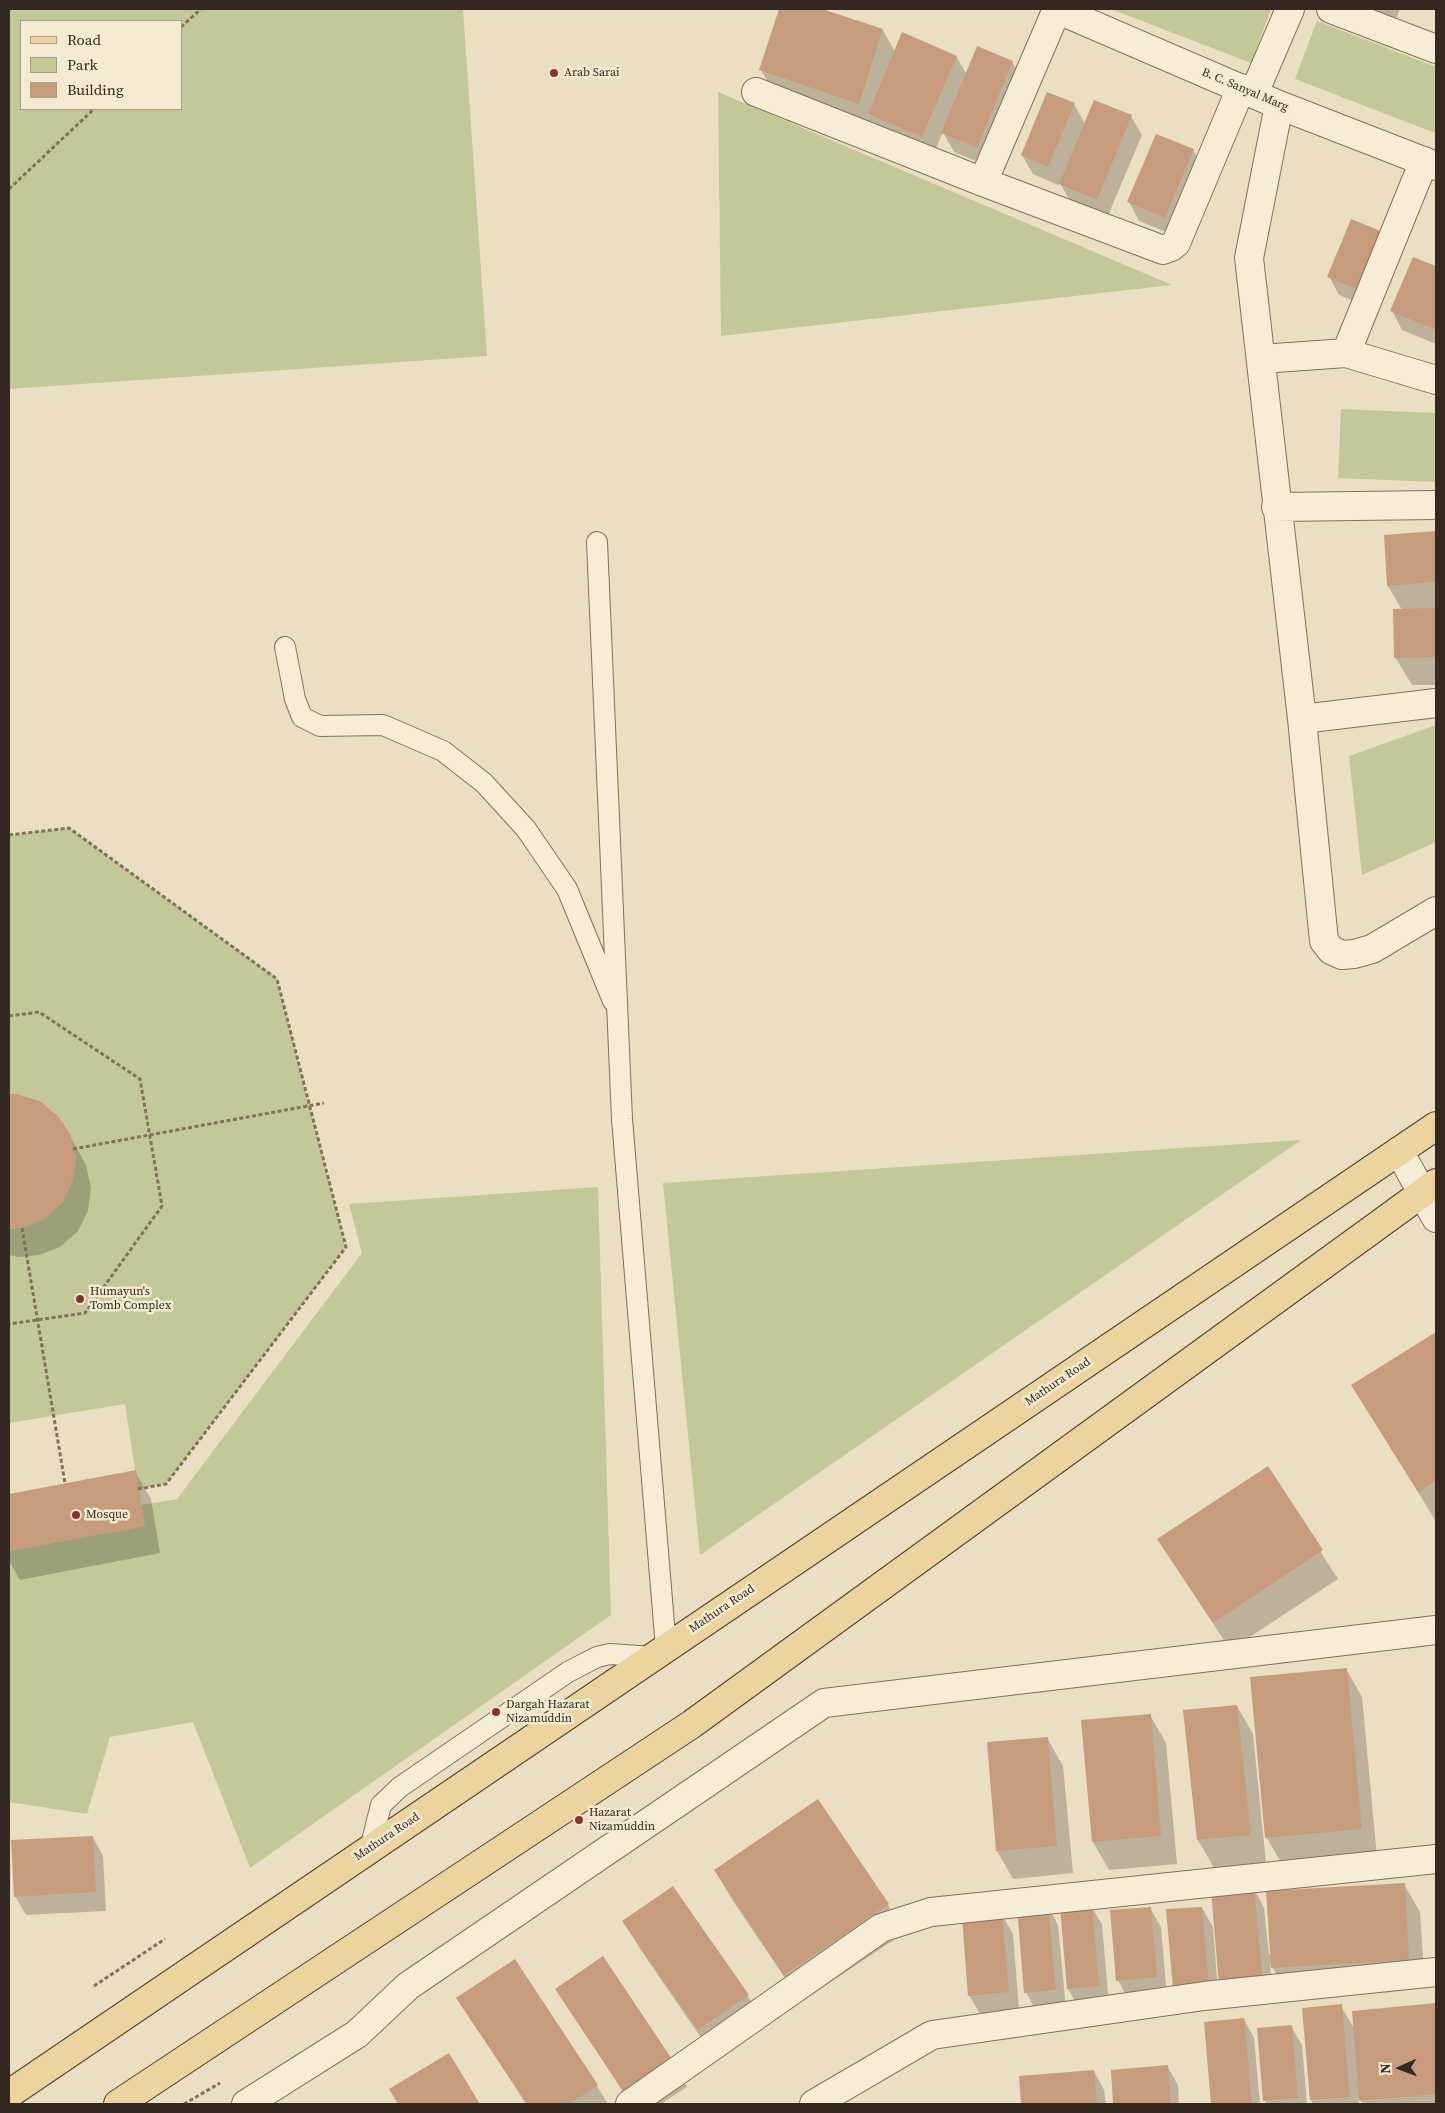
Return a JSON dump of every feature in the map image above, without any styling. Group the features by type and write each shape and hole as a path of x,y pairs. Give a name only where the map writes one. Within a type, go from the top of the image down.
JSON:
{"main road":[{"name":"Mathura Road","path":"9,2094 1436,1126"},
{"path":"118,2104 692,1724 1429,1188"}],"street":[{"path":"983,182 1056,9"},
{"name":"B. C. Sanyal Marg","path":"1056,9 1085,14 1278,105 1433,164"},
{"path":"756,92 983,182 1163,250 1171,248 1176,243 1248,91 1290,9"},
{"path":"1331,9 1436,49"},
{"path":"1278,105 1249,258 1276,507 1302,719 1324,941 1331,950 1342,955 1354,954 1372,949 1436,911"},
{"path":"1346,353 1433,164"},
{"path":"1261,359 1346,353 1436,380"},
{"path":"1276,507 1436,505"},
{"path":"1302,719 1436,703"},
{"path":"1399,1151 1429,1188 1436,1218"},
{"path":"246,2104 357,2034 408,1986 824,1703 1436,1630"},
{"path":"630,2104 881,1928 930,1912 1436,1859"},
{"path":"814,2104 932,2035 1204,1996 1436,1972"}],"lane":[{"path":"370,1849 381,1805 400,1787 568,1672 597,1657 610,1654 660,1652 622,1119 619,1014 596,542"},
{"path":"285,648 295,699 302,717 320,726 383,726 443,751 484,783 526,829 567,889 619,1014"}],"path":[{"path":"182,26 200,9"},
{"path":"9,189 93,110"},
{"path":"9,835 69,828 277,979 346,1247 166,1484 138,1489"},
{"path":"9,1016 40,1012 140,1079 162,1206 85,1313 9,1324"},
{"path":"73,1149 324,1103"},
{"path":"22,1228 65,1484"},
{"path":"94,1986 165,1939"},
{"path":"184,2104 213,2087"}],"green space":[{"path":"9,9 463,9 487,356 9,389"},
{"path":"1111,9 1271,9 1251,63"},
{"path":"1317,21 1436,67 1435,133 1295,79"},
{"path":"718,92 1172,285 721,336"},
{"path":"1341,409 1436,413 1436,482 1338,478"},
{"path":"1436,725 1436,842 1362,875 1349,756"},
{"path":"69,828 277,979 346,1247 166,1484 138,1489 125,1404 9,1423 9,1229 22,1228 44,1219 62,1203 72,1182 76,1159 71,1135 58,1116 40,1101 17,1094 9,1094 9,835"},
{"path":"1301,1140 700,1555 663,1183"},
{"path":"598,1187 611,1615 250,1868 193,1722 110,1737 87,1814 9,1802 9,1551 145,1526 141,1505 177,1499 362,1253 349,1204"}],"building":[{"path":"779,9 822,9 883,29 859,104 759,70"},
{"path":"902,32 957,56 922,137 868,114"},
{"path":"977,46 1013,61 977,148 941,133"},
{"path":"1047,92 1075,103 1048,167 1021,155"},
{"path":"1094,100 1132,115 1097,200 1059,184"},
{"path":"1156,134 1194,149 1165,218 1127,202"},
{"path":"1351,219 1388,234 1364,292 1327,277"},
{"path":"1413,257 1436,266 1436,330 1390,311"},
{"path":"1436,531 1436,582 1387,586 1384,535"},
{"path":"1436,608 1436,657 1394,658 1393,609"},
{"path":"9,1094 17,1094 40,1101 58,1116 71,1135 76,1159 72,1182 62,1203 44,1219 22,1228 9,1229"},
{"path":"1436,1332 1436,1481 1418,1492 1351,1385"},
{"path":"1268,1466 1323,1550 1213,1623 1157,1539"},
{"name":"Mosque","path":"136,1470 145,1526 9,1551 9,1494"},
{"path":"1347,1668 1362,1829 1265,1838 1250,1677"},
{"path":"1237,1705 1251,1835 1197,1840 1183,1710"},
{"path":"1151,1714 1161,1836 1092,1842 1081,1720"},
{"path":"1048,1737 1057,1846 996,1851 987,1742"},
{"path":"818,1799 889,1904 784,1975 714,1870"},
{"path":"93,1836 96,1892 14,1897 11,1840"},
{"path":"1405,1883 1409,1960 1271,1968 1266,1891"},
{"path":"673,1886 749,1995 698,2030 622,1921"},
{"path":"1254,1887 1263,1982 1219,1985 1211,1891"},
{"path":"1092,1904 1099,1986 1067,1989 1060,1907"},
{"path":"1048,1905 1056,1990 1024,1993 1017,1907"},
{"path":"1151,1907 1157,1977 1116,1981 1110,1910"},
{"path":"1202,1907 1209,1986 1173,1989 1166,1909"},
{"path":"1002,1914 1009,1992 968,1996 962,1917"},
{"path":"603,1956 672,2059 623,2091 555,1989"},
{"path":"515,1959 598,2085 569,2104 527,2104 456,1998"},
{"path":"1436,2003 1436,2094 1359,2101 1352,2011"},
{"path":"1342,2004 1350,2097 1310,2100 1302,2008"},
{"path":"1244,2018 1252,2103 1211,2104 1204,2022"},
{"path":"1292,2025 1298,2098 1263,2101 1257,2028"},
{"path":"449,2053 480,2104 398,2104 389,2089"},
{"path":"1168,2065 1171,2104 1113,2104 1111,2070"},
{"path":"1094,2070 1097,2104 1021,2104 1019,2076"}],"place":[{"name":"Arab Sarai","path":"554,73"},
{"name":"Humayun's Tomb Complex","path":"80,1299"},
{"name":"Mosque","path":"76,1515"},
{"name":"Dargah Hazarat Nizamuddin","path":"496,1712"},
{"name":"Hazarat Nizamuddin","path":"579,1820"}]}
